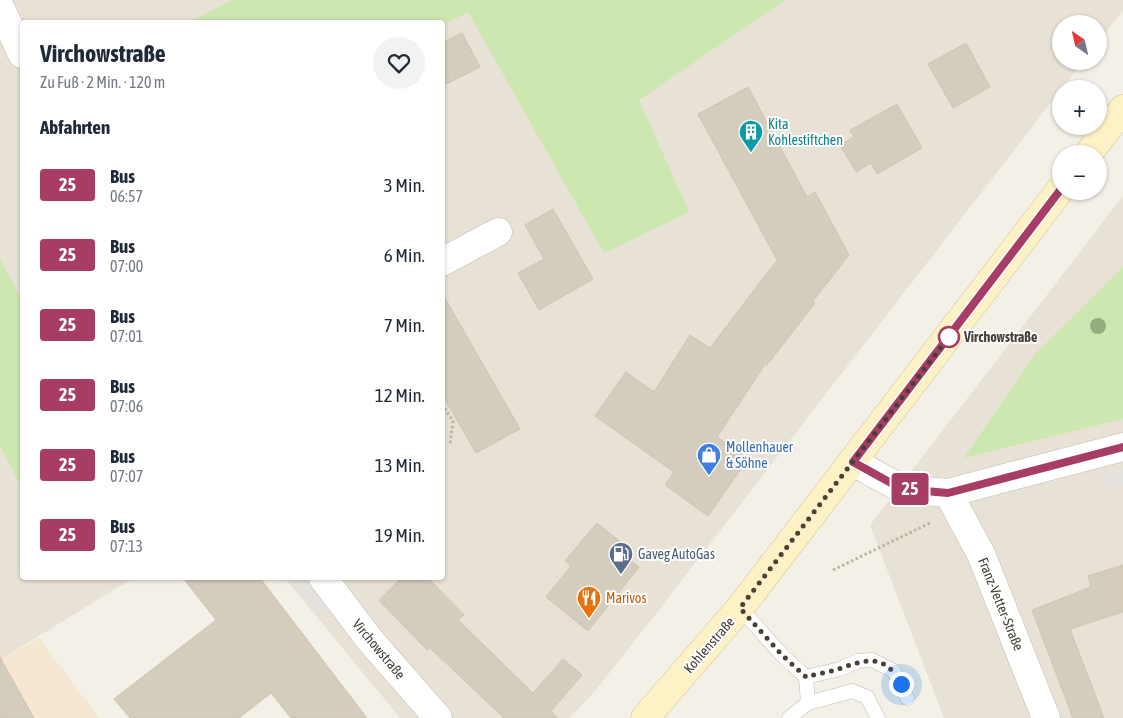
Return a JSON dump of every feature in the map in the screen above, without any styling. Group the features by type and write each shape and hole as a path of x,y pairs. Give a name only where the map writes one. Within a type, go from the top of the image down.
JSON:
{"main road":[{"path":"1095,145 1123,109"},
{"name":"Kohlenstraße","path":"645,718 740,608 1053,200"}],"street":[{"path":"0,7 20,50"},
{"path":"445,260 498,232"},
{"path":"853,462 902,489 948,493 1123,447"},
{"name":"Franz-Vetter-Straße","path":"948,493 981,554 1046,718"},
{"name":"Virchowstraße","path":"324,580 368,640 438,718"}],"lane":[{"path":"740,608 782,655 806,677 808,703"},
{"path":"806,677 840,669 858,661 872,660 894,671 907,698"},
{"path":"789,718 808,703 852,692 867,697 878,718"}],"path":[{"path":"445,409 453,421 450,445"},
{"path":"833,570 931,523 948,493"}],"shaded area":[{"path":"0,0 1123,0 1123,10 1108,29 1108,15 1052,15 1052,70 1076,70 1068,80 1052,80 1052,101 655,615 596,690 569,718 400,718 287,580 445,580 445,20 20,20 20,580 130,580 0,660"},
{"path":"1123,196 1123,718 944,718 870,525"},
{"path":"1123,470 1123,484 1104,489 1100,476"},
{"path":"293,580 309,580 334,613 314,609"},
{"path":"39,638 99,718 0,718 0,660"}],"green space":[{"path":"233,0 785,0 639,100 689,212 604,253 468,12 445,24 445,20 194,20"},
{"path":"0,259 20,296 20,484 0,446"},
{"path":"1123,267 1123,419 964,458 1035,354"}],"building":[{"path":"462,33 480,67 445,84 445,42"},
{"path":"966,43 990,87 953,108 928,64"},
{"path":"748,87 807,197 815,192 849,255 813,301 815,303 767,365 766,363 717,437 748,459 708,516 665,485 674,472 595,416 626,372 654,392 690,335 710,348 777,260 698,114"},
{"path":"897,104 922,148 877,174 871,163 856,172 840,145 854,137 850,130"},
{"path":"553,209 593,279 539,310 518,273 544,259 525,225"},
{"path":"445,298 520,429 476,453 445,399"},
{"path":"597,523 623,544 618,551 639,567 588,631 546,597 571,566 565,561"},
{"path":"1123,565 1123,612 1070,629 1104,718 1073,718 1032,610 1091,587 1088,576"},
{"path":"185,580 262,580 367,718 291,718 271,693 239,718 130,718 114,699 216,620"},
{"path":"399,580 430,580 464,615 458,620 533,693 563,659 582,675 551,711 558,718 504,718 430,648 427,650 379,600"},
{"path":"0,657 34,718 0,718"}],"bus line":[{"name":"25","path":"1053,200 853,462 902,489 948,493 1123,447"}],"place":[{"name":"Kita Kohlestiftchen","path":"751,153"},
{"name":"Virchowstraße","path":"949,337"},
{"name":"Mollenhauer & Söhne","path":"709,476"},
{"name":"Gaveg AutoGas","path":"621,575"},
{"name":"Marivos","path":"589,619"}],"route":[{"path":"901,684 894,671 872,660 858,661 840,669 806,677 782,655 740,608 949,337"}]}
